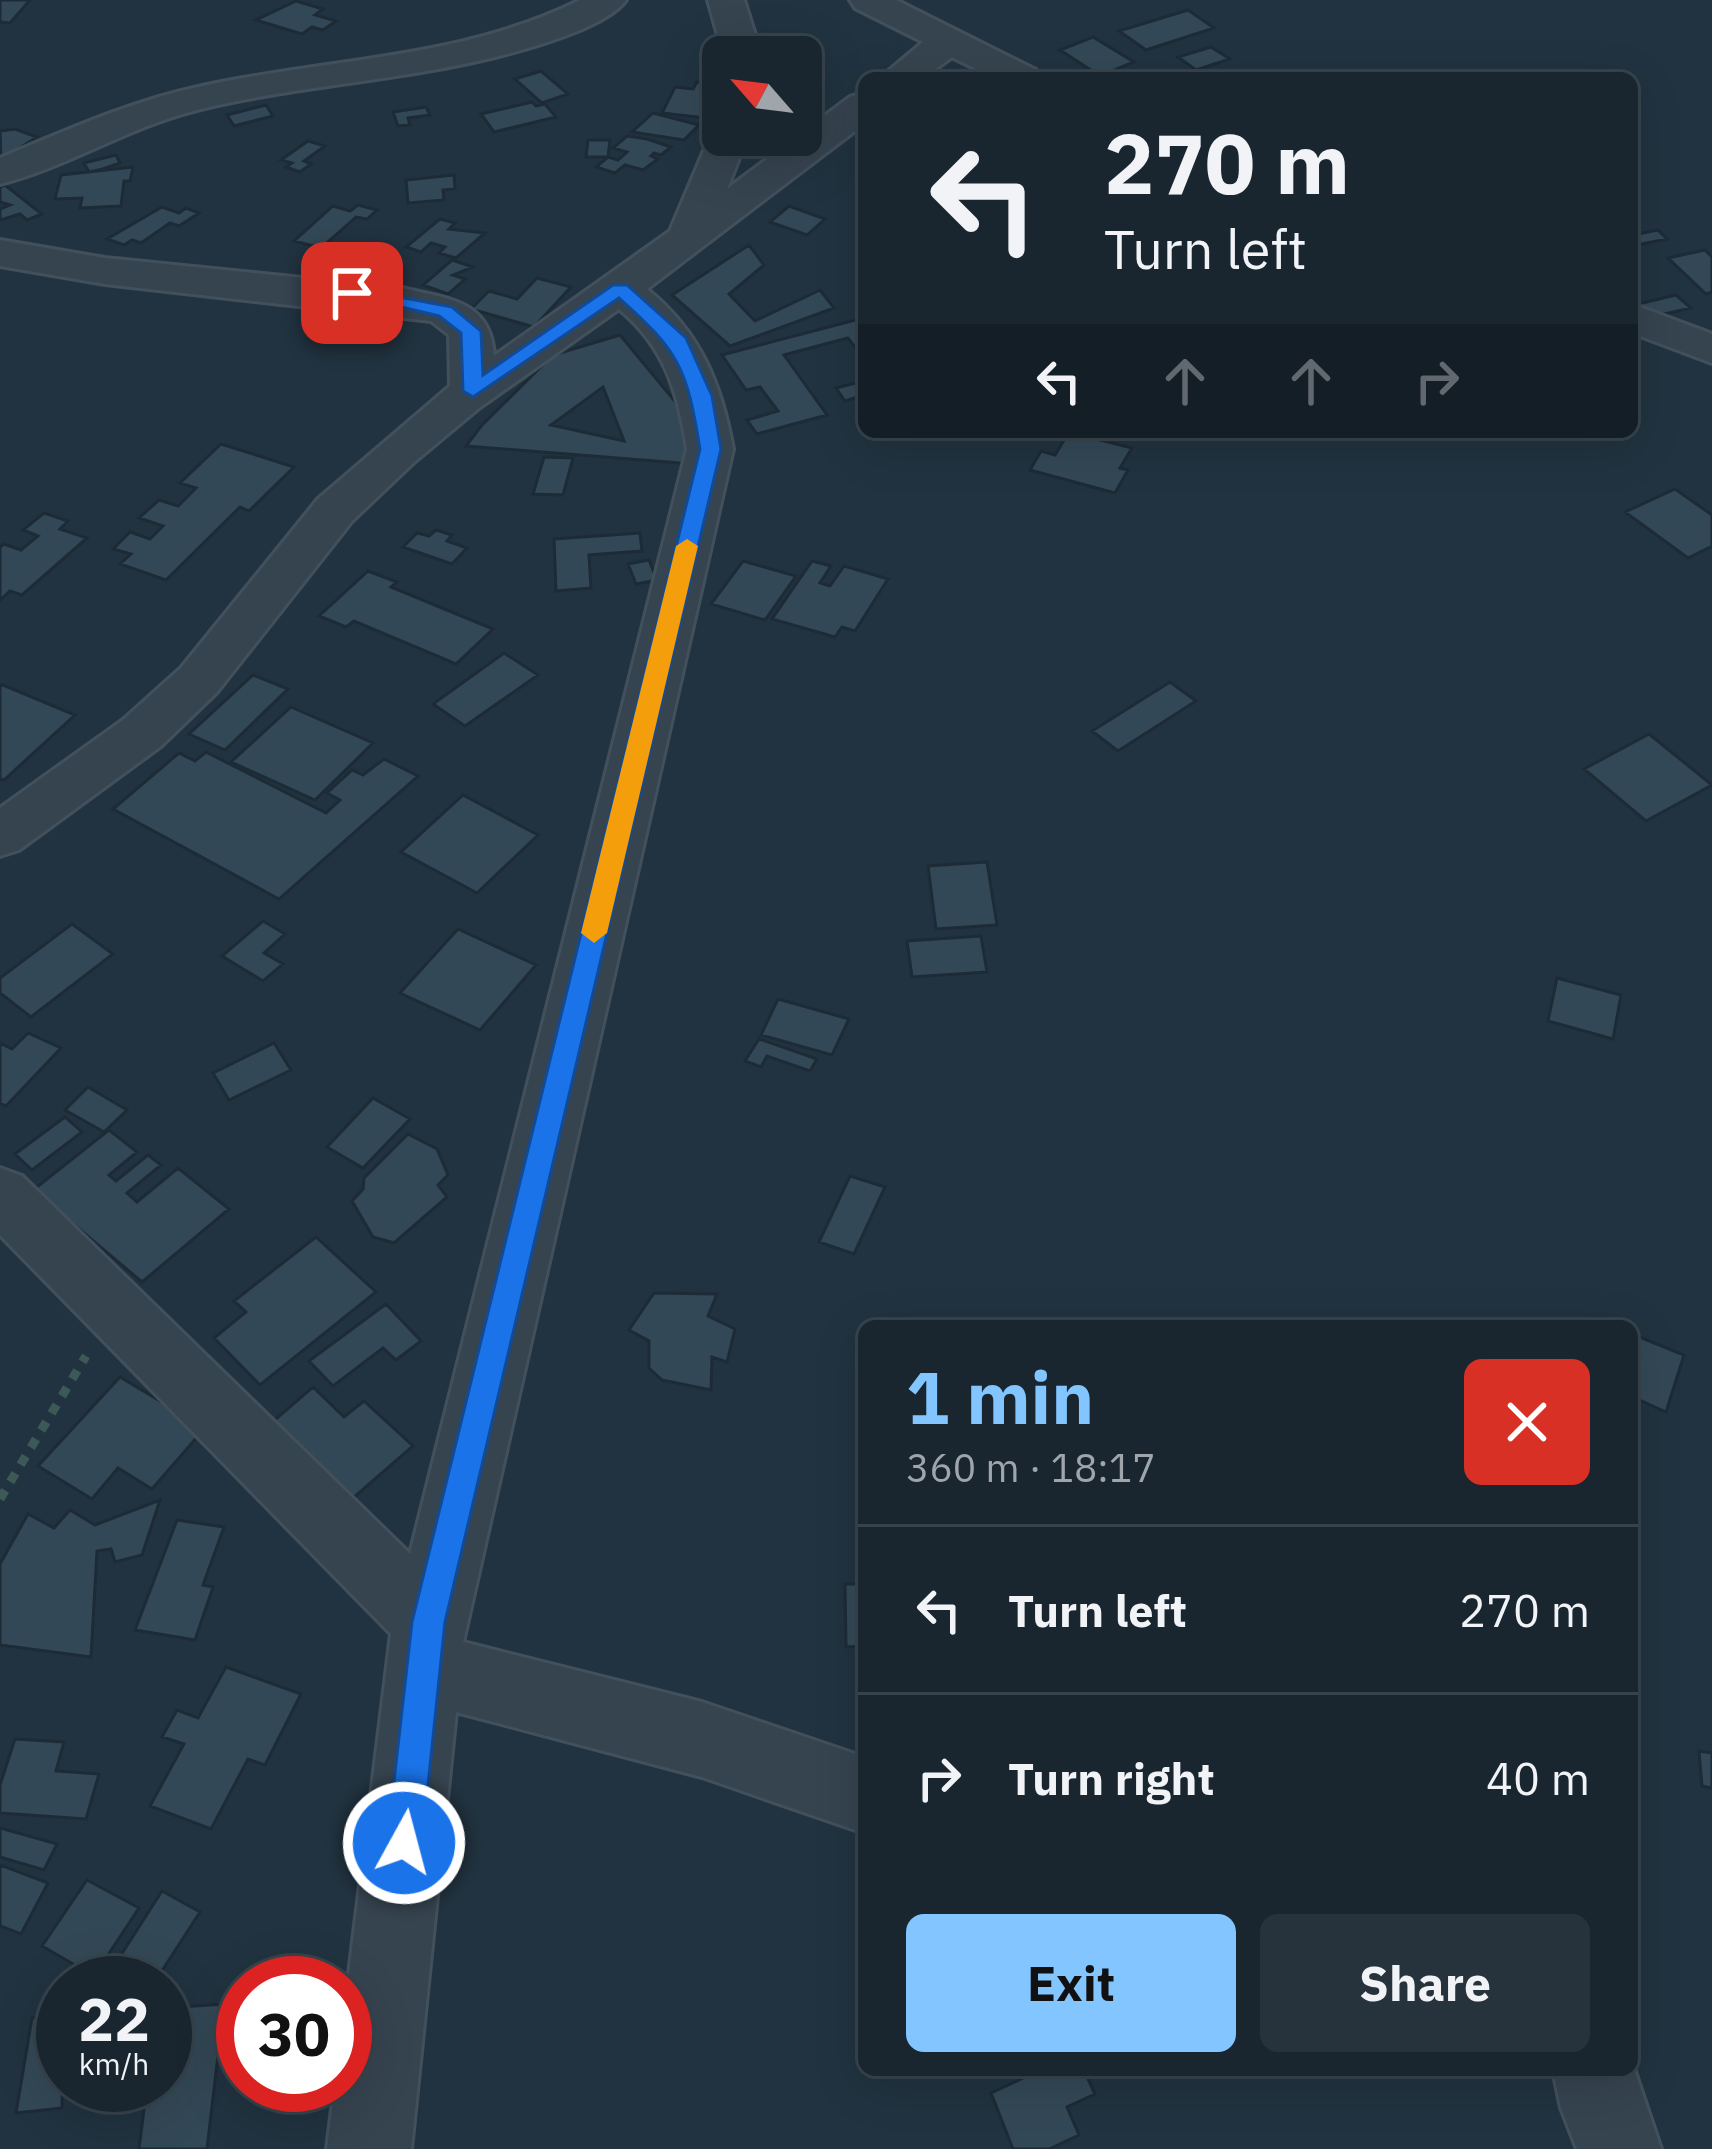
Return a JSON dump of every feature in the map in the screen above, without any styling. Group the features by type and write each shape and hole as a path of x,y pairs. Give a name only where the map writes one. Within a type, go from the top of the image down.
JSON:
{"street":[{"path":"0,172 139,114 200,98 353,76 531,37 608,0"},
{"path":"726,0 737,36"},
{"path":"868,0 1011,72"},
{"path":"907,72 949,41"},
{"path":"0,836 156,720 199,680 335,510 473,391 620,289 858,109"},
{"path":"689,236 720,156"},
{"path":"0,253 105,271 352,293 446,311 471,331 473,391"},
{"path":"369,2149 426,1645 710,449 702,396 676,338 620,289"},
{"path":"1638,319 1712,350"},
{"path":"0,1195 116,1308 426,1645 792,1766 858,1794"},
{"path":"1595,2076 1619,2149"}],"path":[{"path":"0,1499 116,1308"}],"building":[{"path":"0,0 30,0 10,23 0,22"},
{"path":"296,1 323,9 315,15 336,21 323,30 312,27 302,34 256,20"},
{"path":"1188,10 1214,28 1146,50 1119,31"},
{"path":"1093,37 1134,62 1110,72 1094,72 1060,50"},
{"path":"1211,47 1230,59 1196,70 1178,57"},
{"path":"541,71 568,94 542,103 515,79"},
{"path":"702,83 702,118 662,113 675,87 693,89"},
{"path":"532,102 545,104 556,117 494,132 481,114"},
{"path":"266,105 273,116 234,126 227,115"},
{"path":"426,107 430,115 408,118 410,125 398,126 393,112"},
{"path":"653,113 699,125 684,140 632,132"},
{"path":"15,129 37,137 1,160 0,131"},
{"path":"627,136 671,147 661,155 654,153 651,156 658,159 643,170 625,165 615,173 596,167 608,157 618,160 627,152 613,148"},
{"path":"588,140 610,140 608,157 586,157"},
{"path":"308,141 325,146 304,161 311,164 300,172 286,167 292,163 281,160"},
{"path":"116,155 120,163 103,169 89,172 84,163"},
{"path":"133,167 130,181 124,181 121,206 80,208 82,198 55,199 61,175"},
{"path":"454,175 455,189 443,190 444,200 408,203 406,180"},
{"path":"5,185 42,214 27,220 20,214 0,220 0,209 10,205 0,202 0,187"},
{"path":"358,205 377,210 367,219 356,217 321,248 294,241 333,206 350,211"},
{"path":"789,206 825,219 807,235 770,222"},
{"path":"162,207 199,213 179,226 170,223 141,243 132,240 124,245 107,239"},
{"path":"440,219 455,223 449,229 485,233 456,258 439,253 445,247 431,243 421,252 406,247"},
{"path":"1658,230 1667,239 1638,245 1638,234"},
{"path":"749,245 764,265 729,294 755,321 820,290 834,308 730,346 672,295"},
{"path":"1705,250 1712,257 1712,292 1706,294 1668,258"},
{"path":"452,260 473,267 453,275 465,279 448,294 423,285"},
{"path":"336,262 363,270 342,288 315,280"},
{"path":"537,278 571,287 534,327 471,309 489,291 517,299"},
{"path":"1676,295 1691,308 1651,317 1638,304"},
{"path":"858,319 858,351 848,338 784,355 827,415 757,434 747,420 778,411 760,387 746,390 722,355"},
{"path":"620,335 683,411 693,464 466,446 553,355","holes":["603,387 624,441 551,425"]},
{"path":"858,382 858,397 845,401 836,388"},
{"path":"1065,438 1093,438 1132,448 1120,468 1128,470 1115,493 1030,470 1041,451 1055,455"},
{"path":"221,444 294,467 249,511 240,507 166,580 120,564 131,554 113,549 130,532 150,539 163,526 139,518 159,500 178,506 196,488 180,483"},
{"path":"544,457 573,458 563,495 533,494"},
{"path":"1675,489 1712,515 1712,546 1688,558 1625,512"},
{"path":"44,513 68,521 60,529 87,538 22,595 10,591 0,600 0,547 21,550 38,536 23,530"},
{"path":"436,530 452,535 447,541 467,548 452,564 403,547 417,533 429,536"},
{"path":"640,533 642,551 589,555 591,588 556,591 554,539"},
{"path":"649,560 657,580 636,584 628,564"},
{"path":"743,561 796,576 765,620 711,604"},
{"path":"812,561 831,566 820,583 830,586 844,566 888,579 855,631 842,627 835,637 772,619"},
{"path":"368,571 397,582 391,587 493,629 456,664 354,621 346,627 319,616"},
{"path":"504,653 538,675 465,726 433,704"},
{"path":"253,675 288,689 225,750 189,734"},
{"path":"1170,682 1196,701 1118,751 1092,731"},
{"path":"0,684 75,715 4,780 0,779"},
{"path":"291,707 373,743 315,800 231,762"},
{"path":"1649,734 1712,785 1646,821 1584,769"},
{"path":"206,752 326,813 340,800 327,793 352,770 363,775 384,759 418,776 279,899 113,809 179,753 195,761"},
{"path":"463,795 538,835 477,893 401,852"},
{"path":"987,862 997,925 936,929 928,866"},
{"path":"263,921 285,934 264,953 283,964 263,981 222,956"},
{"path":"72,924 113,954 31,1017 0,993 0,978"},
{"path":"458,929 536,965 480,1030 400,993"},
{"path":"981,936 987,972 912,977 907,941"},
{"path":"1557,978 1621,995 1613,1039 1548,1021"},
{"path":"778,999 849,1019 832,1055 761,1035"},
{"path":"28,1033 61,1048 6,1106 0,1103 0,1043 12,1049"},
{"path":"759,1039 817,1059 810,1071 767,1056 761,1067 745,1061"},
{"path":"274,1043 291,1070 229,1100 213,1073"},
{"path":"88,1087 127,1110 104,1132 65,1110"},
{"path":"373,1098 410,1119 363,1168 327,1147"},
{"path":"65,1117 82,1132 32,1170 15,1154"},
{"path":"109,1130 137,1152 109,1175 116,1181 148,1155 161,1165 127,1193 137,1202 178,1168 229,1209 142,1282 33,1190"},
{"path":"408,1134 437,1149 448,1175 438,1185 447,1197 394,1243 373,1237 352,1201 363,1189 364,1178"},
{"path":"850,1176 885,1187 854,1254 819,1242"},
{"path":"316,1237 376,1292 260,1385 214,1338 246,1312 234,1301"},
{"path":"654,1293 717,1294 708,1316 735,1329 727,1362 712,1357 711,1390 662,1380 649,1368 649,1341 629,1330"},
{"path":"386,1304 421,1341 396,1360 383,1348 333,1386 309,1361"},
{"path":"1638,1336 1684,1355 1666,1412 1638,1399"},
{"path":"120,1377 205,1428 152,1489 118,1468 92,1499 38,1466"},
{"path":"313,1387 344,1417 364,1401 413,1446 352,1499 264,1429"},
{"path":"160,1500 142,1555 115,1562 111,1549 97,1551 91,1657 0,1645 0,1564 28,1514 54,1528 70,1510 95,1525"},
{"path":"177,1520 224,1527 203,1585 213,1587 195,1640 135,1630"},
{"path":"845,1584 858,1584 858,1646 846,1647"},
{"path":"226,1667 301,1694 265,1765 248,1759 211,1829 150,1806 184,1744 162,1737 177,1710 198,1718"},
{"path":"15,1739 64,1742 56,1771 99,1774 86,1819 0,1813 0,1785"},
{"path":"1699,1751 1712,1753 1712,1788 1702,1786"},
{"path":"0,1828 57,1844 44,1870 0,1857"},
{"path":"0,1865 48,1883 21,1934 0,1926"},
{"path":"87,1880 139,1908 107,1956 59,1956 42,1946"},
{"path":"162,1891 200,1912 171,1956 120,1956"},
{"path":"216,2005 216,2072 207,2149 139,2149 144,2112 192,2112 192,2006"},
{"path":"32,2018 36,2018 36,2111 16,2113"},
{"path":"1087,2076 1095,2094 1067,2107 1079,2135 1049,2149 1013,2149 991,2093 1025,2077"}],"slow traffic":[{"path":"594,933 687,546"}],"route":[{"path":"352,293 446,311 471,331 473,391 620,289 676,338 702,396 710,449 428,1622 404,1843"}]}
